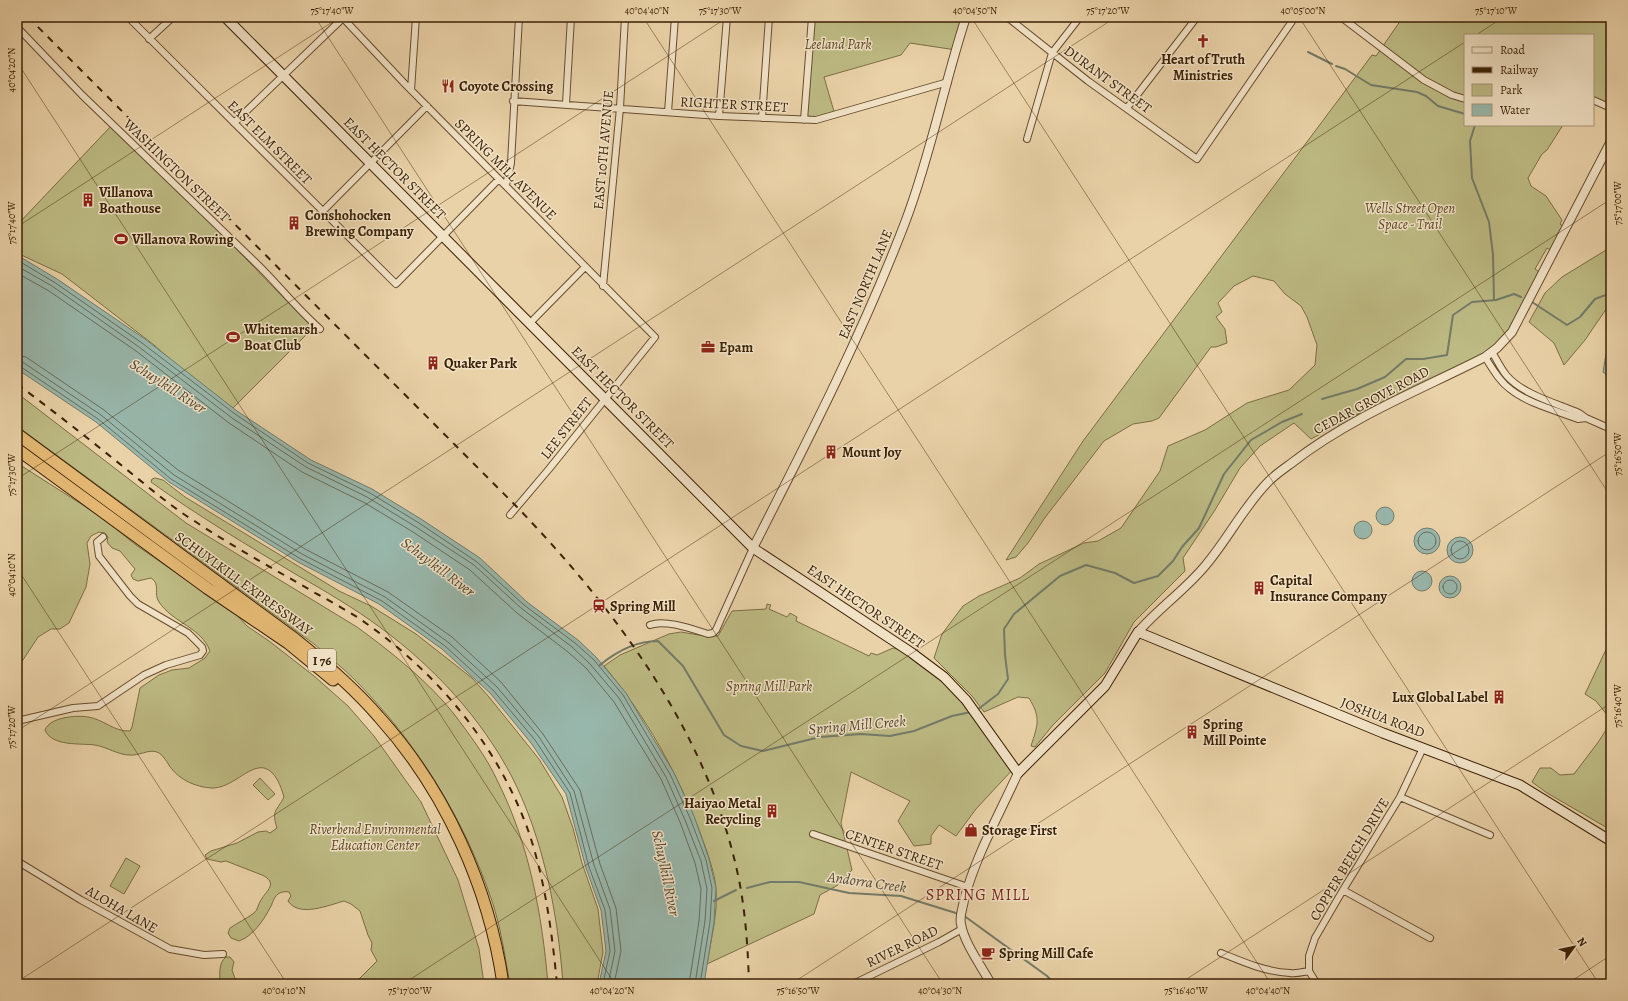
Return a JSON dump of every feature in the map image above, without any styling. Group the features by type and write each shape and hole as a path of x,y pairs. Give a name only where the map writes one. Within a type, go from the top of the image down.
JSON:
{"highway":[{"name":"SCHUYLKILL EXPRESSWAY","path":"17,434 295,638 335,672 380,718 405,749 432,789 456,835 482,897 496,949 503,984"},
{"name":"SCHUYLKILL EXPRESSWAY","path":"17,449 207,588 299,652 341,687 372,719 401,755 415,776 444,823 454,843 480,912 495,984"}],"main road":[{"name":"EAST HECTOR STREET","path":"225,17 754,548 912,653 944,677 966,700 1018,773"},
{"name":"JOSHUA ROAD","path":"1138,632 1383,733 1520,785 1611,841"},
{"name":"CEDAR GROVE ROAD","path":"1018,773 1105,686 1138,632"}],"street":[{"name":"EAST ELM STREET","path":"128,17 396,284 443,236"},
{"path":"149,39 172,17"},
{"path":"234,124 342,17"},
{"name":"SPRING MILL AVENUE","path":"342,17 411,90 655,337"},
{"path":"411,90 416,17"},
{"path":"506,185 511,163 513,101 519,17"},
{"path":"566,104 571,17"},
{"name":"EAST 10TH AVENUE","path":"603,286 620,108 625,17"},
{"path":"668,112 675,17"},
{"path":"719,116 727,17"},
{"path":"762,118 769,17"},
{"path":"804,120 812,17"},
{"name":"EAST NORTH LANE","path":"754,548 825,406 879,285 906,219 948,82 966,17"},
{"name":"DURANT STREET","path":"1007,17 1052,53 1197,159 1295,17"},
{"path":"1027,139 1052,53 1080,17"},
{"path":"1127,108 1196,17"},
{"path":"1341,17 1424,80 1452,96 1464,99"},
{"name":"WASHINGTON STREET","path":"17,27 82,95 254,261 320,329"},
{"name":"RIGHTER STREET","path":"513,101 719,116 804,120 826,118 948,82"},
{"path":"1594,100 1611,108"},
{"path":"323,211 427,106"},
{"name":"CEDAR GROVE ROAD","path":"1138,632 1206,565 1237,521 1269,481 1317,444 1340,430 1488,355 1497,348 1512,332 1611,141"},
{"path":"443,236 499,179"},
{"path":"530,323 585,267"},
{"name":"LEE STREET","path":"510,515 545,474 655,337"},
{"path":"1488,355 1506,375 1526,391 1579,413 1586,418 1611,429"},
{"path":"17,720 73,708 98,706 144,675 166,665 200,655 203,651 202,647 188,633 138,604 130,596 99,556 97,542 103,537"},
{"path":"650,625 658,623 668,624 708,634 713,633 716,630 754,548"},
{"name":"COPPER BEECH DRIVE","path":"1309,971 1309,956 1315,938 1400,797 1423,748"},
{"path":"991,984 970,947 962,929 961,917 968,887 979,855 1018,773"},
{"path":"1400,797 1490,835"},
{"name":"CENTER STREET","path":"813,834 968,887"},
{"name":"ALOHA LANE","path":"17,861 82,900 170,949 204,955 223,954"},
{"path":"1343,890 1430,938"},
{"name":"RIVER ROAD","path":"853,984 939,942 962,929"},
{"path":"1221,953 1254,966 1274,971 1292,973 1309,971 1317,984"}],"green space":[{"name":"Leeland Park","path":"812,17 967,17 956,50 910,43 901,55 824,77 835,115 804,120"},
{"name":"Wells Street Open Space - Trail","path":"1403,17 1611,17 1611,108 1594,100 1594,34 1464,34 1464,126 1562,126 1547,150 1542,154 1528,178 1531,186 1546,196 1562,220 1560,224 1565,228 1553,252 1547,248 1535,269 1542,274 1512,332 1497,348 1371,413 1369,408 1311,439 1294,423 1260,446 1240,468 1215,510 1183,558 1185,571 1134,622 1105,673 1053,725 1035,747 1031,746 1037,726 1037,716 1029,698 1018,697 984,712 972,696 934,658 942,634 963,606 979,596 1020,578 1039,564 1084,543 1098,541 1121,528 1160,471 1168,446 1205,430 1247,403 1289,390 1315,365 1317,345 1307,317 1301,306 1285,294 1274,281 1253,276 1234,286 1218,303 1222,312 1216,317 1225,329 1227,343 1216,347 1211,347 1159,418 1152,421 1133,424 1104,441 1044,519 1028,543 1016,557 1006,560 1083,441 1372,55 1376,56"},
{"name":"Villanova Rowing","path":"113,124 154,164 313,328 233,408 180,368 154,345 62,274 17,253 17,225"},
{"path":"1611,247 1611,302 1585,340 1564,365 1554,343 1529,322 1545,293 1562,277"},
{"path":"17,393 186,523 357,627 383,646 433,690 444,702 488,762 518,829 526,854 538,905 548,984 510,984 495,911 481,871 468,841 437,784 400,731 379,706 352,677 314,644 17,426"},
{"name":"Riverbend Environmental Education Center","path":"17,463 100,516 136,545 237,615 247,626 314,676 348,706 374,736 421,802 458,880 479,949 484,984 354,984 377,961 371,950 372,943 360,911 344,901 314,909 299,909 288,901 291,896 289,892 282,892 275,897 264,918 249,936 239,941 231,938 228,933 230,928 255,912 270,887 270,881 262,875 226,861 221,862 207,859 205,855 211,851 237,843 258,832 266,831 270,833 277,828 275,814 284,797 272,772 264,768 258,768 246,773 226,785 211,788 194,784 179,776 159,753 154,751 126,755 95,745 60,742 49,735 45,730 52,722 77,716 93,718 119,730 130,731 140,688 159,675 172,670 189,668 205,658 210,651 206,643 194,630 172,615 159,602 157,599 156,583 154,580 151,578 138,581 133,579 131,575 135,569 120,551 112,548 107,542 108,537 105,533 99,532 91,536 87,543 90,564 86,587 69,623 60,629 51,629 38,637 17,669"},
{"path":"155,478 163,480 185,497 339,591 371,606 416,634 472,678 489,697 539,759 562,797 598,909 603,952 597,984 563,984 561,958 548,878 533,826 512,777 500,756 486,735 455,695 420,660 381,628 339,600 187,507 151,482 152,479"},
{"name":"Spring Mill Park","path":"767,604 771,605 769,609 787,617 790,613 797,617 796,621 869,656 871,653 877,655 893,648 912,653 944,677 1014,768 976,809 956,836 939,825 931,836 931,844 914,846 898,821 910,801 851,772 841,823 852,870 838,885 820,895 814,914 707,964 714,926 716,888 714,875 706,848 692,812 660,746 634,705 604,666 620,655 669,634 681,632 718,636 732,611 766,609"},
{"path":"1611,639 1611,720 1596,701 1585,694"},
{"path":"1611,722 1611,830 1547,793 1532,782 1540,768 1551,768 1560,775 1574,774 1599,741"},
{"path":"260,778 275,794 268,800 253,785"},
{"path":"126,858 140,866 124,894 110,886"},
{"path":"226,957 230,957 234,962 232,970 237,984 220,984 221,966"}],"water":[{"name":"Schuylkill River","path":"17,255 57,279 145,339 237,411 311,460 372,489 480,558 527,602 578,640 596,657 626,693 674,773 694,816 709,859 716,888 714,922 704,984 599,984 606,951 601,910 586,868 566,794 531,743 490,693 442,649 379,604 298,562 169,482 96,422 17,369"},
{"path":"1606,354 1611,354 1611,378 1603,372"},
{"path":"1385,507 1389,508 1393,512 1393,520 1389,524 1385,525 1381,524 1377,520 1376,516 1377,512 1381,508"},
{"path":"1363,521 1369,524 1372,530 1369,536 1363,539 1357,536 1354,530 1357,524"},
{"path":"1427,528 1436,532 1440,541 1436,550 1427,554 1418,550 1414,541 1418,532"},
{"path":"1460,537 1469,541 1473,550 1469,559 1460,563 1451,559 1447,550 1451,541"},
{"path":"1418,571 1426,571 1432,577 1432,585 1426,591 1418,591 1412,585 1412,577"},
{"path":"1450,576 1454,577 1460,583 1460,591 1454,597 1450,598 1446,597 1440,591 1439,587 1440,583 1446,577"}],"waterway":[{"path":"1308,52 1332,64"},
{"path":"1336,66 1345,69 1371,85 1417,92 1426,96 1438,106 1464,114"},
{"path":"1475,126 1470,141 1472,178 1489,222 1493,255 1494,300"},
{"name":"Spring Mill Creek","path":"1532,302 1567,325 1580,317 1595,299 1611,293"},
{"name":"Spring Mill Creek","path":"1322,399 1357,389 1385,377 1406,359 1423,359 1447,355 1453,315 1472,302 1496,300 1514,294 1521,297"},
{"name":"Spring Mill Creek","path":"977,710 998,694 1008,679 1004,629 1014,614 1060,576 1086,565 1115,573 1134,583 1158,576 1173,561 1182,547 1199,528 1224,474 1251,440 1282,422 1302,414"},
{"name":"Spring Mill Creek","path":"600,665 613,655 634,645 650,641 658,641 683,666 724,735 741,746 763,751 820,737 861,734 890,736 914,731 952,716 971,712"},
{"name":"Andorra Creek","path":"747,888 770,882 799,882 849,893 901,896 959,914"},
{"name":"Andorra Creek","path":"714,901 736,890"},
{"name":"Andorra Creek","path":"963,915 1047,976 1055,984"}],"railway":[{"path":"28,17 517,507 591,590 625,634 656,680 684,728 708,779 727,831 742,897 749,984"},
{"path":"17,384 179,511 241,550 357,617 385,637 437,684 480,738 499,767 515,798 528,830 539,867 547,906 557,984"}],"place":[{"name":"Heart of Truth Ministries","path":"1203,41"},
{"name":"Coyote Crossing","path":"448,86"},
{"name":"Villanova Boathouse","path":"88,200"},
{"name":"Conshohocken Brewing Company","path":"294,223"},
{"name":"Villanova Rowing","path":"121,239"},
{"name":"Whitemarsh Boat Club","path":"233,337"},
{"name":"Epam","path":"708,347"},
{"name":"Quaker Park","path":"433,363"},
{"name":"Mount Joy","path":"831,452"},
{"name":"Capital Insurance Company","path":"1259,588"},
{"name":"Spring Mill","path":"599,606"},
{"name":"Lux Global Label","path":"1499,697"},
{"name":"Spring Mill Pointe","path":"1192,732"},
{"name":"Haiyao Metal Recycling","path":"772,811"},
{"name":"Storage First","path":"971,830"},
{"name":"Spring Mill Cafe","path":"988,953"}],"district":[{"name":"SPRING MILL","path":"978,894"}]}
